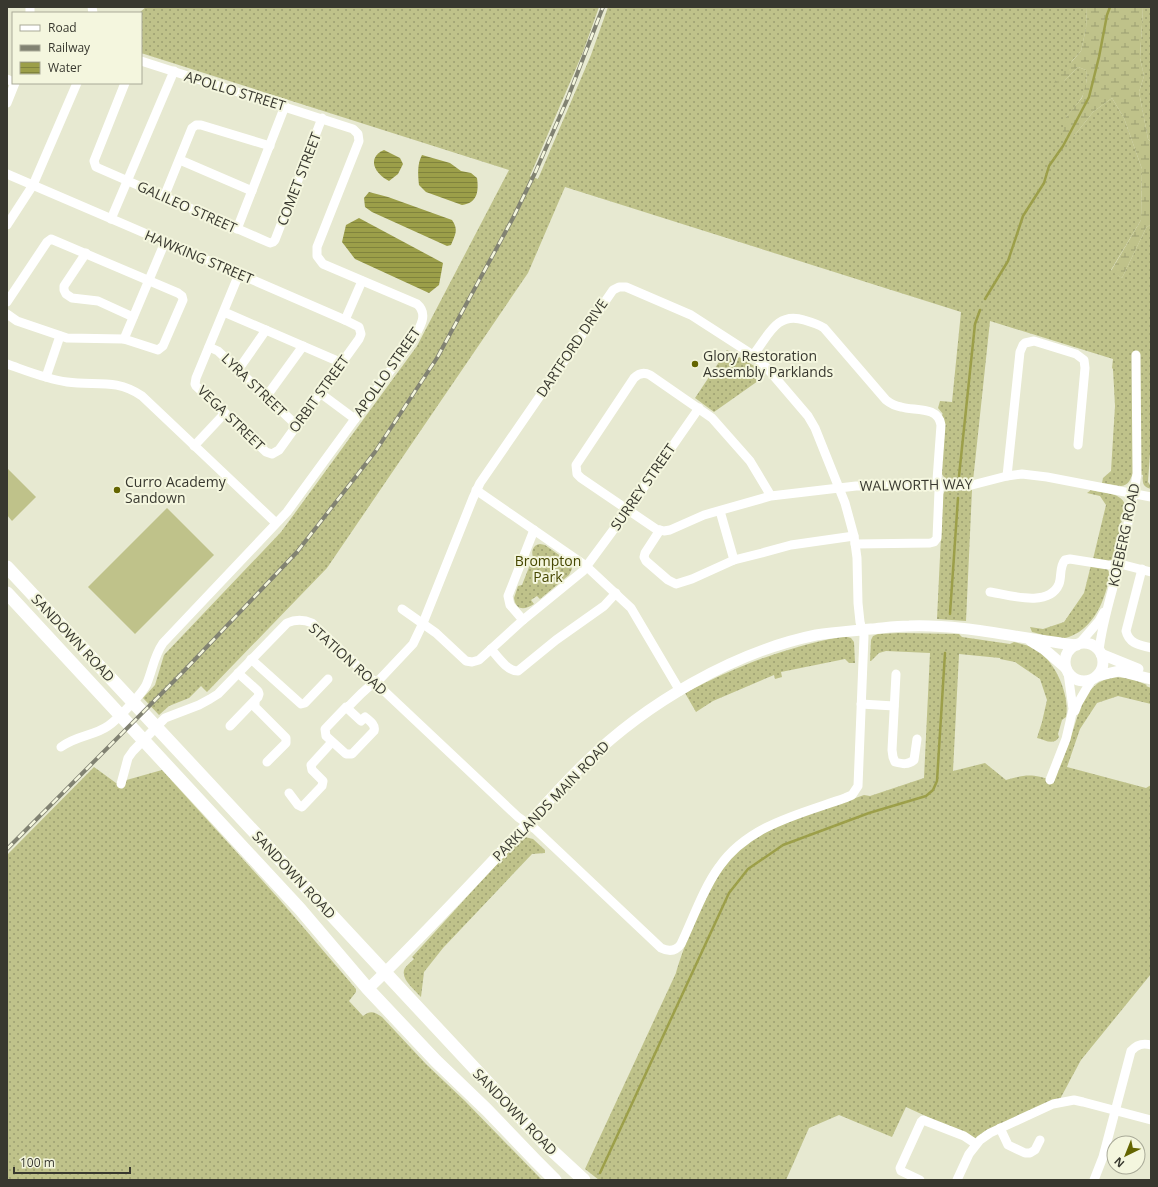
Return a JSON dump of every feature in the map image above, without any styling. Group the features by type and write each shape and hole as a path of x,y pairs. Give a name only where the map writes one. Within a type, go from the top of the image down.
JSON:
{"main road":[{"name":"SANDOWN ROAD","path":"7,568 546,1145 584,1180"},
{"name":"SANDOWN ROAD","path":"7,593 300,909 368,989 436,1061 487,1110 555,1180"}],"street":[{"name":"APOLLO STREET","path":"61,747 70,741 109,726 142,692 147,684 154,658 163,643 287,512 412,341 423,318 423,312 417,304 323,264 317,256 317,247 358,141 358,134 353,128 142,61"},
{"path":"111,219 174,71"},
{"path":"7,103 13,84"},
{"path":"7,225 33,185 77,84"},
{"name":"GALILEO STREET","path":"126,84 94,161 95,165 98,168 268,243 275,240"},
{"path":"237,229 285,106"},
{"name":"COMET STREET","path":"275,240 322,118"},
{"path":"164,197 192,128 198,124 270,146"},
{"path":"180,160 252,191"},
{"name":"HAWKING STREET","path":"7,174 345,320 358,326 361,331"},
{"path":"7,302 49,240 53,239 149,280 180,295 182,298 182,304 164,346 158,350 154,350 124,339 67,338 17,321 7,314"},
{"path":"124,339 165,242"},
{"path":"86,253 64,286 66,294 72,298 98,301 133,317"},
{"path":"209,347 240,274"},
{"path":"345,320 362,281"},
{"name":"DARTFORD DRIVE","path":"332,742 326,736 325,729 366,688 380,679 413,644 423,624 476,490 608,295 616,288 626,287 691,315 753,355 767,368 808,416 815,428 845,503 854,540 858,570 858,603 864,636 858,786 855,791 845,798 764,828 737,846 724,860 713,876 682,944 676,949 669,951 660,948 601,891"},
{"path":"224,312 342,363"},
{"path":"753,355 777,324 783,319 797,318 822,327 886,400 898,407 931,412 939,419 941,426 937,480 939,491 938,536 934,542 854,540 791,545 734,560 692,579 676,584 672,583 646,561 644,557 644,553 660,530 581,478 577,474 575,468 576,463 630,384 639,374 647,374 712,418 750,461 771,496"},
{"path":"238,370 266,330"},
{"name":"ORBIT STREET","path":"272,454 279,450 342,363 361,336 361,331"},
{"path":"46,377 60,336"},
{"path":"1007,476 1020,352 1023,345 1028,342 1036,341 1076,354 1084,360 1086,368 1078,445"},
{"path":"266,397 303,346"},
{"name":"LYRA STREET","path":"209,347 218,351 266,397 297,424"},
{"name":"VEGA STREET","path":"209,347 196,378 196,386 266,452 272,454"},
{"name":"KOEBERG ROAD","path":"1100,653 1102,632 1119,565 1137,474 1136,355"},
{"path":"7,364 46,377 68,382 109,383 132,389 142,396 276,523"},
{"path":"320,393 356,419"},
{"name":"SURREY STREET","path":"402,609 436,633 464,659 469,662 477,661 523,620 574,579 586,566 628,510 699,408"},
{"path":"194,446 225,413"},
{"name":"WALWORTH WAY","path":"660,530 670,530 704,515 771,496 856,486 972,485 1007,476 1022,474 1047,477 1151,497"},
{"path":"476,490 586,566 616,593 631,608 680,691"},
{"path":"720,510 734,560"},
{"path":"523,620 512,608 508,596 534,530"},
{"path":"990,592 1034,598 1046,597 1054,591 1059,583 1062,564 1065,560 1070,559 1108,565 1124,565 1146,570 1126,631 1128,637 1133,642 1151,648"},
{"path":"492,649 507,666 512,670 518,671 556,640 604,606 616,593"},
{"name":"KOEBERG ROAD","path":"1078,644 1099,621 1111,595"},
{"name":"STATION ROAD","path":"121,784 128,758 166,718 218,694 287,623 302,620 312,624 518,817 535,829 601,891"},
{"name":"PARKLANDS MAIN ROAD","path":"368,989 585,763 640,717 680,691 713,673 747,657 779,645 815,636 908,626 975,629 1055,643 1078,644"},
{"name":"PARKLANDS MAIN ROAD","path":"1000,633 1033,642 1053,655 1067,670"},
{"path":"1069,726 1073,709 1065,659 1072,647 1078,644 1088,644 1096,648 1100,653 1151,674"},
{"path":"1050,780 1078,703 1102,666 1100,653"},
{"path":"251,659 300,704 306,703 328,679"},
{"path":"1067,670 1071,676 1079,681 1088,681 1095,677 1119,671 1151,679"},
{"path":"230,726 258,696 258,691 238,673"},
{"path":"896,674 892,750 895,762 905,764 914,760 917,739"},
{"path":"255,700 255,707 286,738 286,743 267,762"},
{"path":"861,704 894,706"},
{"path":"289,793 298,805 302,807 322,786 323,781 312,770 310,765 332,742 346,754 351,755 374,731 373,725 365,717 361,721 347,708"},
{"path":"1094,1180 1103,1157 1131,1051 1141,1044 1145,1043 1151,1045"},
{"path":"957,1180 969,1154 976,1144 990,1133 1053,1104 1074,1100 1151,1120"},
{"path":"920,1180 901,1171 900,1168 921,1122 924,1120 964,1136 976,1144"},
{"path":"1000,1128 1008,1145 1025,1153 1030,1153 1035,1150 1040,1140"}],"green space":[{"path":"146,7 599,7 583,52 530,176 538,179 591,55 608,7 1087,7 1086,28 1081,51 1072,61 1064,81 1078,67 1086,70 1087,78 1085,91 1066,117 1074,136 1093,112 1112,98 1124,118 1142,169 1141,220 1111,270 1122,278 1146,228 1151,224 1151,439 1148,482 1151,489 1146,487 1144,484 1143,475 1133,473 1126,485 1121,486 1102,483 1103,478 1111,471 1115,406 1112,368 1113,359 990,321 973,481 950,481 943,476 941,472 945,429 943,414 938,408 940,401 952,402 961,312 565,187 528,273 327,568 207,692 201,686 189,698 169,706 159,715 143,698 155,685 164,655 281,532 417,346 509,170 142,53 142,12 140,12"},
{"path":"1087,7 1143,7 1140,58 1144,76 1139,92 1148,139 1151,142 1151,224 1146,228 1122,278 1111,271 1141,220 1142,169 1124,118 1112,98 1093,112 1074,136 1061,140 1066,117 1082,98 1087,80 1086,70 1078,67 1064,81 1052,86 1081,51 1086,28"},
{"path":"1143,7 1151,7 1151,142 1148,139 1139,92 1144,76 1140,58"},
{"path":"727,350 734,354 731,358 736,361 739,357 756,367 765,376 714,412 695,398"},
{"path":"8,469 36,497 12,521 7,515"},
{"path":"972,490 966,621 937,619 943,494 945,491"},
{"path":"1091,490 1115,495 1123,500 1125,504 1114,558 1110,561 1093,559 1106,505 1100,496 1087,493"},
{"path":"167,508 214,555 135,634 88,587"},
{"name":"Brompton Park","path":"540,544 545,545 569,562 572,569 569,575 540,599 537,596 531,600 534,604 521,608 517,605 514,598 518,586 522,585 533,557 533,549"},
{"path":"1091,565 1107,568 1110,574 1106,591 1100,606 1086,627 1065,638 1052,638 1032,632 1030,627 1043,629 1064,622 1084,593"},
{"path":"878,634 959,634 962,637 1010,644 1014,642 1032,647 1038,650 1051,663 1064,690 1067,708 1066,717 1062,720 1058,734 1059,737 1057,740 1052,742 1037,738 1047,700 1040,679 1015,662 1000,658 959,654 953,771 985,763 1006,780 1030,776 1054,781 1069,743 1081,705 1089,691 1098,683 1110,677 1130,678 1151,688 1151,704 1118,696 1097,703 1080,729 1067,767 1146,788 1151,785 1151,974 1081,1060 1060,1099 976,1139 906,1107 892,1137 839,1115 809,1128 786,1180 599,1180 585,1169 676,973 687,940 704,901 714,882 725,866 737,852 749,842 776,827 864,795 870,796 924,778 930,653 886,651 879,653 870,661 871,640 873,636"},
{"path":"844,636 851,638 854,642 855,663 849,663 845,659 781,672 782,677 775,679 774,675 713,701 696,712 685,693 762,658 801,646"},
{"path":"94,767 116,783 162,770 280,900 356,989 356,992 349,1001 363,1016 372,1012 382,1017 426,1064 465,1101 542,1180 7,1180 7,855"},
{"path":"525,837 533,839 545,850 545,853 532,854 443,948 424,972 421,997 408,984 404,976 405,968 414,959 412,957 519,840"}],"water":[{"path":"384,150 400,158 403,164 398,174 389,181 380,174 374,166 375,157 378,153"},
{"path":"422,155 450,163 461,171 471,173 477,178 478,188 474,199 467,204 462,205 426,192 419,185 418,173 420,158"},
{"path":"369,192 388,197 452,220 456,230 451,245 447,246 372,212 365,207 364,198"},
{"path":"359,218 443,263 439,285 429,293 355,259 342,242 346,225"}],"waterway":[{"path":"985,299 1008,261 1023,216 1044,183 1049,166 1063,146 1089,97 1110,7"},
{"path":"959,476 975,324 980,310"},
{"path":"950,614 958,498"},
{"path":"600,1173 729,893 748,869 783,845 869,813 926,796 933,790 937,781 945,653"}],"railway":[{"path":"7,849 182,673 297,552 375,452 437,358 513,218 535,173 567,100 603,7"}],"place":[{"name":"Glory Restoration Assembly Parklands","path":"695,364"},
{"name":"Curro Academy Sandown","path":"117,490"}]}
